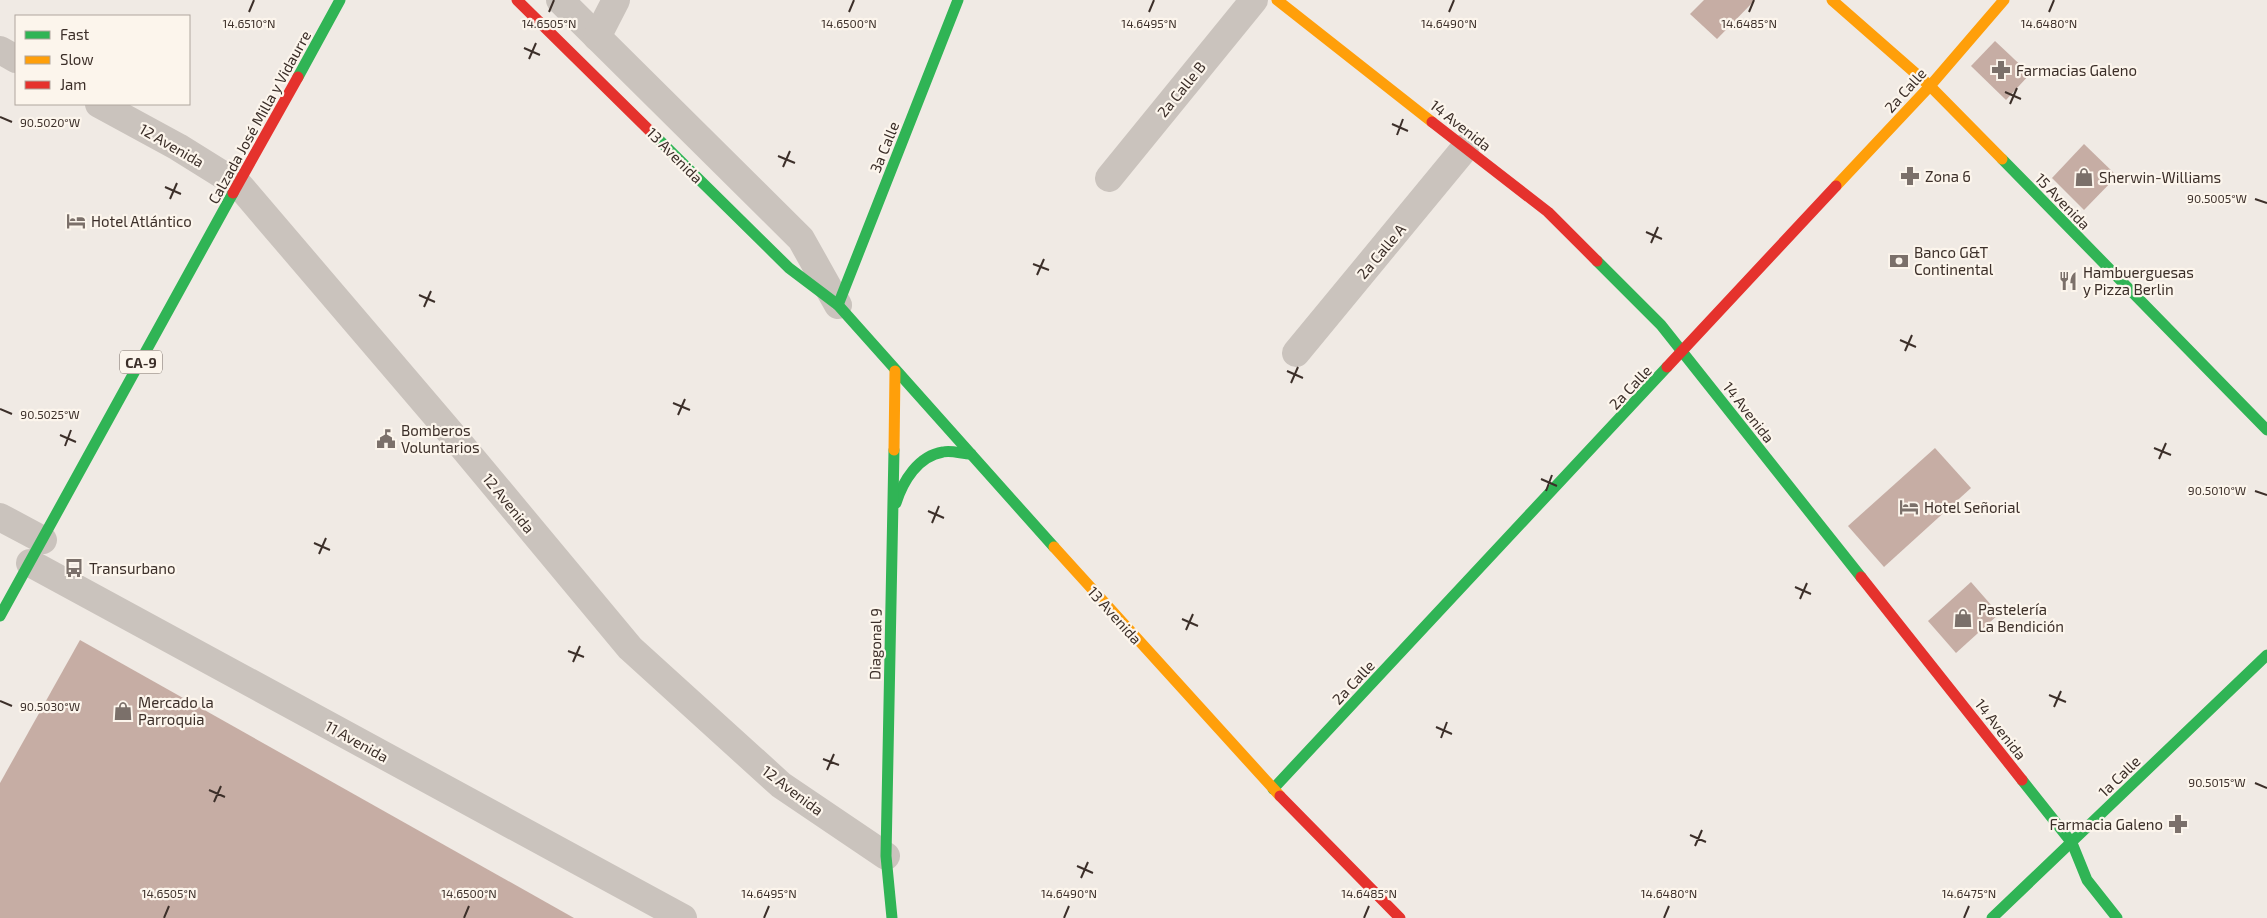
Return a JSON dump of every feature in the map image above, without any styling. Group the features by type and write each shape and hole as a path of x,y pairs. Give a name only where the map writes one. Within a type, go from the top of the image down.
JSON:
{"main road":[{"name":"Calzada José Milla y Vidaurre","path":"30,563 340,0"},
{"name":"13 Avenida","path":"517,0 789,268 838,305 895,371 1272,790 1400,918"},
{"name":"3a Calle","path":"838,305 958,0"},
{"name":"14 Avenida","path":"1278,0 1548,212 1661,325 2072,843 2088,880 2117,918"},
{"name":"15 Avenida","path":"1832,0 1930,86 2267,430"},
{"name":"2a Calle","path":"1272,790 1930,86 2004,0"},
{"name":"Diagonal 9","path":"892,918 886,856 895,371"},
{"path":"892,518 900,489 916,465 942,452 971,454"},
{"name":"CA-9","path":"0,616 30,563"},
{"name":"1a Calle","path":"1992,918 2267,655"}],"street":[{"name":"13 Avenida","path":"560,0 801,239 838,305"},
{"path":"597,37 616,0"},
{"name":"2a Calle B","path":"1108,178 1254,0"},
{"path":"0,50 15,58"},
{"name":"12 Avenida","path":"101,105 178,147 239,185 461,444 630,648 781,785 886,856"},
{"name":"2a Calle A","path":"1296,353 1466,148"},
{"path":"0,517 43,540"},
{"name":"11 Avenida","path":"30,563 667,914"}],"building":[{"path":"1704,0 1755,0 1717,39 1690,14"},
{"name":"Farmacias Galeno","path":"1995,41 2030,74 2006,100 1971,66"},
{"name":"Sherwin-Williams","path":"2084,144 2117,176 2084,210 2052,178"},
{"name":"Hotel Señorial","path":"1935,448 1971,488 1884,567 1848,526"},
{"name":"Pastelería La Bendición","path":"1971,582 1999,614 1956,653 1928,621"},
{"name":"Mercado la Parroquia","path":"80,640 574,918 0,918 0,783"}],"traffic: fast":[{"path":"298,77 340,0"},
{"path":"838,305 958,0"},
{"path":"652,133 789,268 838,305 1054,547"},
{"path":"2002,159 2267,430"},
{"path":"0,616 233,193"},
{"path":"1597,261 1661,325 1861,577"},
{"path":"1273,789 1667,367"},
{"path":"892,918 886,856 894,450"},
{"path":"896,503 907,478 926,459 934,454 946,452 971,454"},
{"path":"1992,918 2267,655"},
{"path":"2022,780 2072,843 2087,880 2117,918"}],"traffic: slow":[{"path":"1277,0 1432,122"},
{"path":"1832,0 1930,86 2002,159"},
{"path":"1836,186 1930,86 2004,0"},
{"path":"894,450 895,371"},
{"path":"1054,547 1280,796"}],"traffic: jam":[{"path":"517,0 652,133"},
{"path":"233,193 298,77"},
{"path":"1432,122 1548,212 1597,261"},
{"path":"1667,367 1836,186"},
{"path":"1861,577 2022,780"},
{"path":"1280,796 1400,918"}],"place":[{"name":"Farmacias Galeno","path":"2001,70"},
{"name":"Zona 6","path":"1910,176"},
{"name":"Sherwin-Williams","path":"2084,177"},
{"name":"Hotel Atlántico","path":"76,221"},
{"name":"Banco G&T Continental","path":"1899,261"},
{"name":"Hambuerguesas y Pizza Berlin","path":"2068,281"},
{"name":"Bomberos Voluntarios","path":"386,439"},
{"name":"Hotel Señorial","path":"1909,507"},
{"name":"Transurbano","path":"74,568"},
{"name":"Pastelería La Bendición","path":"1963,618"},
{"name":"Mercado la Parroquia","path":"123,711"},
{"name":"Farmacia Galeno","path":"2178,824"}]}
